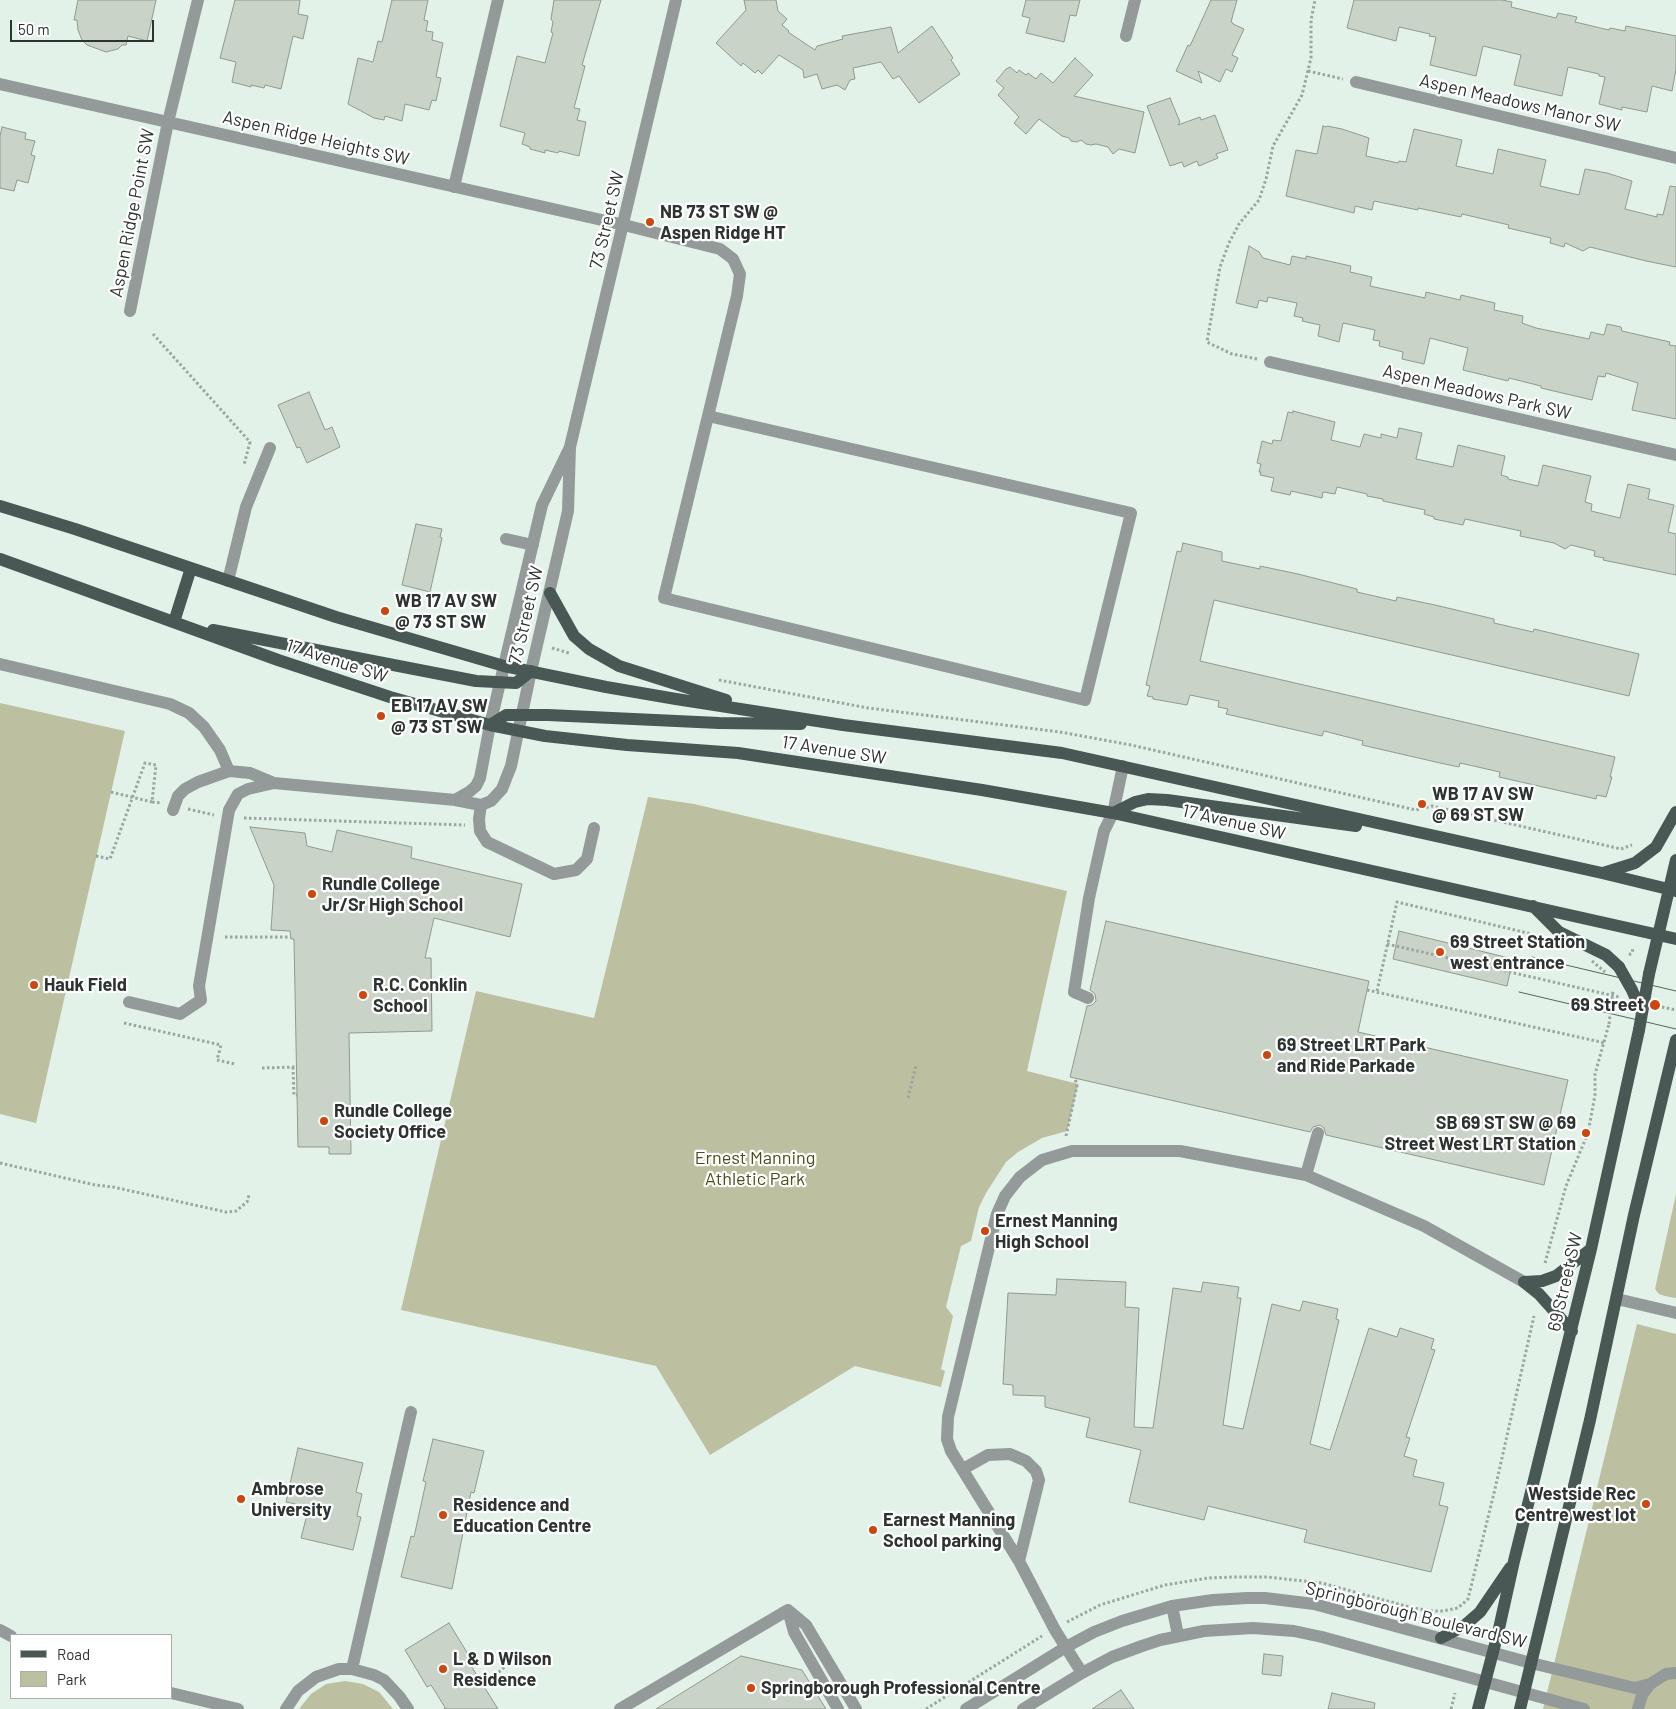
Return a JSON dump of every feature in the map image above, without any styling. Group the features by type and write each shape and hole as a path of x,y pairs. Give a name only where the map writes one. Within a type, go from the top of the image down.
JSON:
{"main road":[{"name":"17 Avenue SW","path":"0,506 75,529 336,617 504,666 606,687 843,725 1062,753 1672,890"},
{"name":"17 Avenue SW","path":"0,559 278,660 390,697 490,725 545,736 627,745 738,753 982,790 1113,813 1676,938"},
{"path":"191,568 174,622 476,680 516,684 531,671"},
{"path":"550,593 574,636 581,644 619,666 762,711"},
{"path":"490,725 506,715 548,715 719,723 843,725"},
{"path":"1113,813 1135,802 1148,799 1167,800 1451,839"},
{"path":"1602,873 1635,863 1656,847 1676,812"},
{"name":"69 Street SW","path":"1478,1709 1572,1331 1645,1007 1657,934 1672,890 1676,860"},
{"path":"1533,906 1560,932 1606,955 1619,967 1632,990 1645,1007"},
{"path":"1520,1709 1590,1420 1618,1299 1634,1215 1676,1040"},
{"path":"1524,1282 1542,1281 1556,1276 1591,1249"},
{"path":"1524,1282 1539,1294 1572,1331"},
{"path":"1441,1638 1464,1626 1480,1612 1514,1562"}],"street":[{"name":"Aspen Ridge Point SW","path":"130,311 168,122 198,0"},
{"path":"454,187 498,0"},
{"name":"73 Street SW","path":"481,805 491,801 502,789 511,766 568,511 570,447 676,0"},
{"path":"1126,36 1135,0"},
{"name":"Aspen Meadows Manor SW","path":"1356,82 1676,158"},
{"name":"Aspen Ridge Heights SW","path":"0,84 624,225 720,249 733,258 740,274 737,296 664,598 1085,700 1131,513 708,416"},
{"name":"Aspen Meadows Park SW","path":"1270,362 1676,455"},
{"name":"73 Street SW","path":"455,800 476,786 480,778 490,725 542,505 570,447"},
{"path":"228,581 246,507 270,448"},
{"path":"506,539 533,545"},
{"path":"0,664 170,704 189,713 204,727 220,750 228,771"},
{"path":"1088,998 1074,992 1089,898 1104,831 1113,813 1123,766"},
{"path":"173,808 178,796 185,789 228,771 250,773 274,783 455,800 481,805 480,831 488,842 554,874 576,870 586,859 594,828"},
{"path":"129,1002 180,1014 201,1000 199,986 230,805 238,794 248,789 274,783"},
{"path":"1306,1175 1318,1134"},
{"path":"1082,1672 1055,1630 1020,1561 951,1451 947,1439 948,1417 997,1214 1005,1196 1020,1177 1042,1160 1072,1151 1180,1151 1306,1175 1424,1226 1524,1282"},
{"path":"1618,1299 1676,1313"},
{"path":"352,1669 411,1412"},
{"path":"963,1469 988,1455 1010,1454 1026,1461 1036,1471 1038,1480 1020,1561"},
{"name":"Springborough Boulevard SW","path":"966,1709 1066,1647 1122,1621 1172,1606 1213,1600 1247,1598 1292,1601 1341,1611 1531,1663 1634,1688 1650,1684"},
{"path":"1172,1606 1178,1636"},
{"path":"620,1709 788,1610"},
{"path":"788,1610 794,1632 838,1709"},
{"path":"788,1610 806,1625 856,1709"},
{"path":"1023,1709 1082,1672 1124,1652 1178,1636 1222,1629 1253,1628 1294,1631 1322,1637 1584,1709"},
{"path":"286,1709 298,1690 316,1677 339,1669 352,1669 384,1680 400,1696 408,1709"},
{"path":"1638,1709 1642,1695 1650,1684 1666,1674 1676,1673"},
{"path":"172,1693 238,1709"}],"path":[{"path":"1270,362 1232,354 1207,342 1220,268 1228,243 1238,224 1258,200 1266,179 1273,146 1302,95 1311,58 1311,20 1315,0"},
{"path":"1308,71 1328,74 1356,82"},
{"path":"153,334 250,442 243,470"},
{"path":"552,648 555,657"},
{"path":"96,856 110,859 145,763 156,765 152,802"},
{"path":"111,792 173,808 217,815"},
{"path":"243,818 468,826"},
{"path":"1377,991 1397,902 1548,938"},
{"path":"226,937 291,937"},
{"path":"1387,944 1621,998"},
{"path":"1632,953 1633,948"},
{"path":"1586,957 1605,972 1608,978"},
{"path":"1545,1264 1566,1186 1588,1133 1595,1095 1595,1074 1609,1024 1613,992 1612,985"},
{"path":"1367,990 1605,1043"},
{"path":"1645,1007 1676,1010"},
{"path":"124,1023 221,1045 217,1060 235,1064"},
{"path":"908,1098 916,1065"},
{"path":"262,1068 295,1067 294,1095 297,1095"},
{"path":"1067,1131 1077,1086 1075,1078"},
{"path":"0,1163 226,1212 236,1211 247,1202 250,1196"},
{"path":"1458,1608 1468,1599 1534,1316"},
{"path":"926,1709 1042,1635 1055,1630 1069,1621"},
{"path":"484,1686 512,1660"},
{"path":"1451,1709 1455,1693"}],"green space":[{"name":"Hauk Field","path":"0,703 125,731 36,1123 0,1114"},
{"name":"Ernest Manning Athletic Park","path":"648,797 694,804 1067,891 1027,1071 1078,1084 1067,1131 1042,1138 1018,1152 1006,1162 979,1207 971,1241 961,1246 946,1307 953,1316 941,1369 945,1371 941,1387 855,1366 710,1455 656,1366 401,1310 476,991 594,1018"},
{"path":"1676,1194 1675,1298 1659,1294 1655,1289"},
{"path":"1637,1324 1676,1334 1676,1709 1543,1709"},
{"path":"345,1681 363,1684 379,1692 393,1709 299,1709 311,1694 326,1684"}],"building":[{"path":"78,0 156,0 147,41 128,36 126,45 106,52 87,45 82,40 78,30 77,20 74,20"},
{"path":"235,0 300,0 298,14 308,16 303,39 293,36 281,89 265,85 264,88 251,85 251,87 232,82 236,62 220,58"},
{"path":"392,0 428,0 424,20 428,21 426,31 433,32 432,40 443,43 436,77 441,78 436,101 432,100 429,110 405,104 402,121 385,116 384,120 374,118 348,104 358,58 373,62 378,41 382,42"},
{"path":"554,0 601,0 582,65 585,66 574,108 580,109 577,120 586,122 579,156 559,151 558,153 545,150 545,153 530,149 530,147 522,144 525,133 500,126 517,56 545,63 553,33 551,32 553,22 551,19"},
{"path":"744,0 776,0 778,11 787,19 782,25 788,32 815,50 817,46 843,39 842,36 891,27 898,53 932,26 953,58 951,60 960,74 919,103 899,76 893,79 881,62 853,68 855,79 850,80 845,90 837,85 822,89 817,74 804,78 803,70 779,55 762,74 758,70 755,73 743,63 741,66 716,43 746,10"},
{"path":"1026,0 1080,0 1076,16 1070,15 1064,42 1026,33 1030,18 1022,16"},
{"path":"1211,0 1237,0 1231,22 1244,29 1232,55 1238,58 1232,72 1226,69 1220,82 1198,71 1202,83 1176,71 1188,45 1190,46"},
{"path":"1354,0 1502,0 1512,2 1511,7 1556,18 1558,13 1577,17 1575,22 1609,30 1610,28 1625,31 1626,26 1676,36 1676,69 1672,91 1652,86 1647,112 1622,107 1622,110 1599,104 1605,77 1568,67 1562,96 1514,85 1521,55 1483,46 1476,76 1430,65 1436,37 1429,36 1430,34 1399,27 1396,41 1347,28"},
{"path":"1075,58 1093,75 1074,96 1144,112 1135,153 1119,149 1113,154 1108,147 1086,144 1081,140 1077,142 1071,141 1039,119 1026,134 1014,123 1019,117 998,95 1004,88 996,81 1006,69 1010,67 1017,73 1019,70 1026,75 1028,73 1036,79 1041,73 1053,83"},
{"path":"1170,98 1180,122 1178,125 1200,117 1201,120 1215,115 1228,150 1216,154 1218,158 1199,166 1197,161 1184,167 1182,162 1170,166 1147,106"},
{"path":"1323,126 1342,129 1369,138 1366,156 1398,163 1399,161 1406,162 1414,129 1462,140 1456,166 1493,174 1498,149 1546,160 1540,186 1579,195 1585,169 1607,173 1632,181 1625,209 1657,217 1657,214 1663,215 1670,186 1676,187 1676,267 1590,247 1583,251 1565,243 1564,247 1550,243 1551,238 1508,228 1509,225 1462,214 1461,217 1374,201 1372,210 1355,206 1354,213 1286,196 1296,150 1317,154"},
{"path":"2,127 26,133 25,139 35,141 31,155 35,156 28,183 17,180 14,191 0,188 0,136"},
{"path":"1249,246 1259,252 1263,258 1290,265 1292,256 1306,259 1306,256 1351,266 1350,272 1372,277 1370,286 1425,298 1426,292 1460,300 1461,295 1495,303 1494,310 1523,316 1522,323 1536,328 1589,339 1591,332 1604,335 1607,324 1621,327 1622,331 1670,342 1669,345 1676,346 1676,419 1632,410 1638,383 1606,373 1605,377 1598,376 1592,400 1509,378 1508,381 1463,370 1468,348 1430,338 1424,364 1402,359 1403,352 1379,346 1380,341 1373,340 1375,330 1343,323 1339,342 1318,336 1320,325 1302,321 1303,318 1294,316 1297,303 1268,297 1267,302 1259,300 1257,308 1236,303"},
{"path":"309,392 325,430 332,427 340,447 307,463 300,447 297,448 278,405"},
{"path":"1293,411 1335,422 1331,440 1360,447 1364,434 1381,438 1381,434 1397,438 1399,428 1422,433 1416,459 1453,467 1458,445 1505,456 1501,475 1508,477 1508,479 1538,486 1543,465 1591,476 1585,502 1592,504 1591,511 1620,518 1628,484 1650,489 1648,499 1674,505 1668,532 1676,534 1676,575 1603,560 1604,558 1594,556 1595,551 1571,545 1565,549 1554,543 1520,536 1521,531 1465,519 1463,525 1434,519 1434,517 1424,514 1425,510 1383,501 1383,499 1367,496 1367,494 1337,487 1335,494 1323,492 1322,498 1291,491 1290,495 1271,491 1274,478 1260,475 1261,464 1257,463 1262,441 1272,444 1273,440 1281,441 1288,412 1293,413"},
{"path":"416,524 442,529 440,537 442,538 430,592 402,585"},
{"path":"1183,543 1222,552 1222,561 1298,574 1357,589 1357,592 1396,601 1397,597 1435,605 1494,619 1494,623 1533,632 1534,629 1639,654 1629,696 1214,600 1200,661 1615,757 1606,797 1597,795 1596,799 1499,777 1500,772 1460,763 1459,767 1362,745 1363,741 1324,731 1322,736 1226,714 1228,709 1218,707 1219,701 1190,695 1187,705 1153,699 1153,697 1147,696 1150,686 1146,685 1177,551 1181,552"},
{"name":"R.C. Conklin School","path":"250,827 305,833 307,846 332,852 337,830 412,847 411,858 522,884 510,937 434,918 425,958 431,958 432,1031 349,1033 351,1154 329,1154 329,1147 298,1147 294,939 291,939 290,931 271,930 274,885"},
{"name":"69 Street LRT Park and Ride Parkade","path":"1106,921 1369,981 1358,1032 1568,1080 1544,1185 1326,1135 1324,1128 1320,1125 1313,1127 1310,1132 1070,1077 1087,1006 1092,1005 1096,1001 1095,994 1090,990"},
{"name":"69 Street Station west entrance","path":"1399,931 1513,959 1507,986 1393,959"},
{"path":"1057,1279 1126,1282 1125,1307 1139,1308 1134,1427 1153,1428 1173,1288 1201,1292 1203,1282 1239,1287 1237,1298 1241,1298 1223,1425 1243,1429 1272,1304 1300,1311 1303,1301 1338,1309 1336,1319 1339,1320 1310,1444 1330,1450 1369,1328 1397,1337 1400,1328 1434,1339 1431,1349 1435,1350 1406,1437 1410,1438 1404,1456 1417,1460 1413,1476 1444,1483 1439,1505 1448,1507 1431,1572 1304,1542 1307,1530 1208,1506 1204,1520 1129,1502 1141,1450 1086,1437 1090,1418 1045,1407 1045,1396 1013,1395 1013,1385 1003,1384 1008,1293 1056,1295"},
{"name":"Residence and Education Centre","path":"433,1439 484,1451 474,1493 471,1492 452,1589 401,1577 411,1536 414,1537 426,1482 423,1481"},
{"path":"298,1448 363,1463 356,1492 362,1494 357,1516 361,1517 353,1550 301,1538 309,1507 286,1502"},
{"name":"L & D Wilson Residence","path":"449,1623 471,1659 468,1661 498,1709 446,1709 431,1685 427,1687 405,1650"},
{"path":"1264,1654 1283,1656 1281,1676 1262,1674"},
{"name":"Springborough Professional Centre","path":"741,1656 802,1670 826,1709 656,1709"},
{"path":"1121,1690 1134,1709 1092,1709"},
{"path":"1332,1693 1375,1703 1374,1709 1328,1709"}],"tram line":[{"path":"1532,957 1676,991"},
{"path":"1519,992 1676,1029"}],"place":[{"name":"NB 73 ST SW @ Aspen Ridge HT","path":"650,222"},
{"name":"WB 17 AV SW @ 73 ST SW","path":"385,611"},
{"name":"EB 17 AV SW @ 73 ST SW","path":"381,716"},
{"name":"WB 17 AV SW @ 69 ST SW","path":"1422,804"},
{"name":"Rundle College Jr/Sr High School","path":"312,894"},
{"name":"69 Street Station west entrance","path":"1440,952"},
{"name":"Hauk Field","path":"34,985"},
{"name":"R.C. Conklin School","path":"363,995"},
{"name":"69 Street","path":"1655,1005"},
{"name":"69 Street LRT Park and Ride Parkade","path":"1267,1055"},
{"name":"Rundle College Society Office","path":"324,1121"},
{"name":"SB 69 ST SW @ 69 Street West LRT Station","path":"1586,1133"},
{"name":"Ernest Manning High School","path":"985,1231"},
{"name":"Ambrose University","path":"241,1499"},
{"name":"Westside Rec Centre west lot","path":"1646,1504"},
{"name":"Residence and Education Centre","path":"443,1515"},
{"name":"Earnest Manning School parking","path":"873,1530"},
{"name":"L & D Wilson Residence","path":"443,1669"},
{"name":"Springborough Professional Centre","path":"751,1688"}]}
